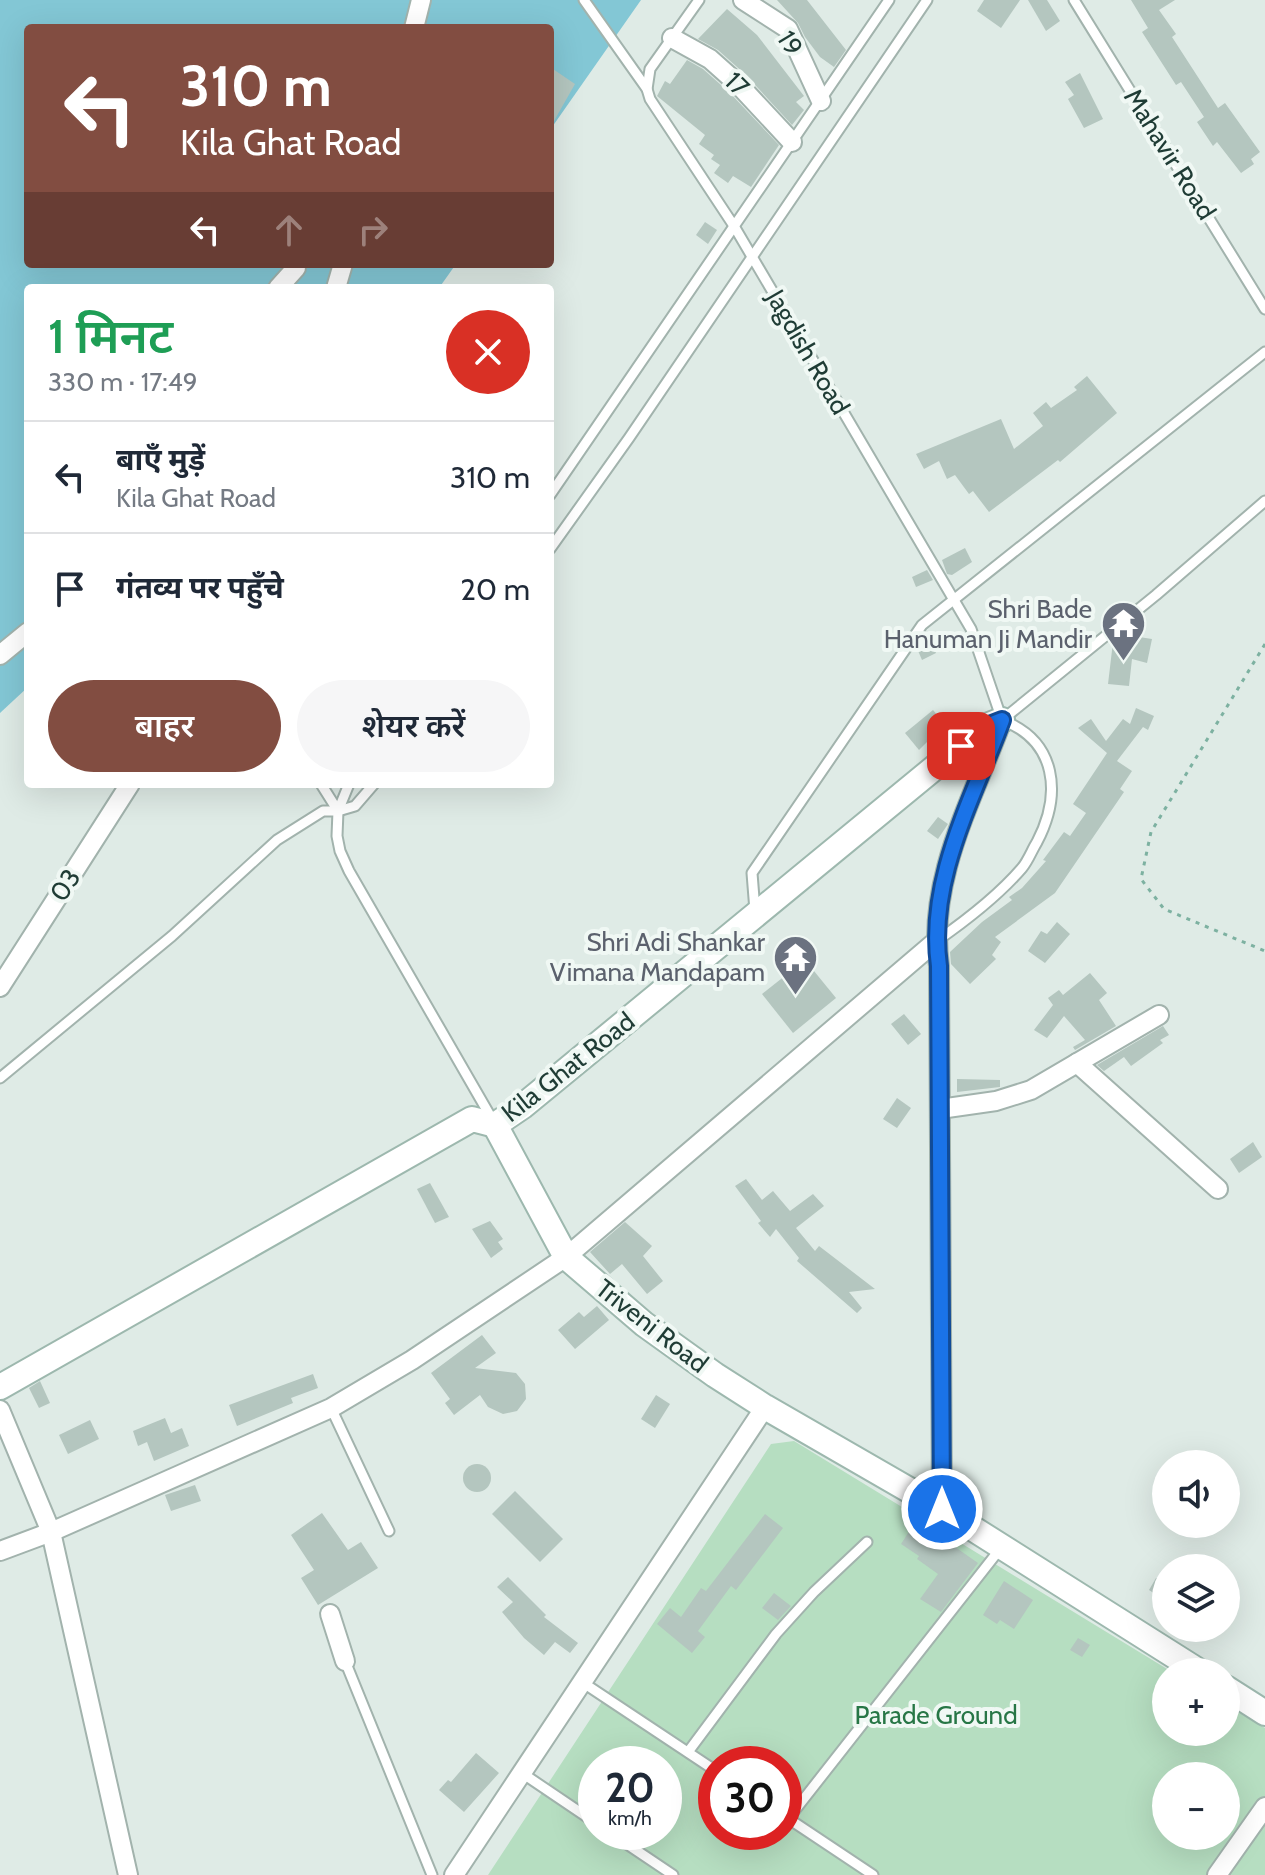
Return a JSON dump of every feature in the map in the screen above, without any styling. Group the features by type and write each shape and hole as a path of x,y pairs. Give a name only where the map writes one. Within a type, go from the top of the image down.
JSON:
{"main road":[{"name":"Kila Ghat Road","path":"0,1387 472,1119 495,1125 523,1106 984,727 1002,720"},
{"name":"Triveni Road","path":"495,1125 566,1257 644,1324 765,1407 942,1509 1178,1658"},
{"path":"1240,1697 1265,1713"}],"street":[{"path":"415,24 421,0"},
{"name":"19","path":"743,0 788,29 821,101"},
{"name":"17","path":"672,38 710,59 792,142"},
{"path":"282,284 296,268"},
{"path":"0,655 24,635"},
{"path":"942,1509 939,966 935,942 938,902 947,863 1002,720"},
{"name":"03","path":"0,987 127,788"},
{"path":"0,1551 51,1532 331,1408 412,1360 566,1257 935,942"},
{"path":"940,1109 996,1101 1031,1090 1159,1015"},
{"path":"1077,1063 1218,1189"},
{"path":"454,1875 765,1407"},
{"path":"0,1410 51,1532 128,1875"},
{"path":"330,1614 345,1661"},
{"path":"1217,1875 1265,1807"}],"lane":[{"name":"Jagdish Road","path":"584,0 647,89 650,99 734,226 971,629 1002,720"},
{"path":"647,89 650,69 699,0"},
{"path":"554,489 889,0"},
{"path":"554,543 927,0"},
{"name":"Mahavir Road","path":"1074,0 1265,309"},
{"path":"755,915 752,873 922,625 952,598 1265,352"},
{"name":"Kila Ghat Road","path":"1002,720 1156,595 1265,501"},
{"path":"935,942 973,915 1024,867 1052,804 1050,766 1038,745 1014,724 1002,720"},
{"name":"Triveni Road","path":"324,788 338,811 337,836 349,871 495,1125"},
{"path":"338,811 347,788"},
{"path":"0,1078 172,936 277,840 323,811 355,806 371,788"},
{"path":"331,1408 389,1531"},
{"path":"688,1752 776,1634 814,1592 867,1542"},
{"path":"802,1798 1002,1547"},
{"path":"345,1661 432,1875"},
{"path":"582,1682 698,1759"},
{"path":"522,1773 578,1811"},
{"path":"802,1828 873,1875"},
{"path":"636,1850 673,1875"}],"path":[{"path":"1265,644 1151,832 1141,879 1164,909 1265,951"}],"green space":[{"name":"Parade Ground","path":"794,1441 1152,1660 1152,1746 1240,1746 1240,1713 1265,1728 1265,1875 488,1875 771,1444"}],"water":[{"path":"0,0 641,0 554,124 554,24 24,24 24,268 453,268 442,284 24,284 24,691 0,713"}],"building":[{"path":"777,0 807,0 846,50 834,67 820,57 798,23"},
{"path":"984,0 1020,0 1001,28 977,11"},
{"path":"1028,0 1047,0 1060,21 1046,31"},
{"path":"1131,0 1175,0 1159,10 1176,34 1172,37 1218,108 1225,103 1260,152 1251,159 1254,164 1241,173 1217,142 1213,146 1197,122 1204,117 1181,82 1176,85 1142,32 1148,28"},
{"path":"727,9 757,35 804,96 796,102 804,110 792,125 746,75 718,50 698,39"},
{"path":"687,60 703,69 730,93 779,145 751,187 733,176 728,183 714,173 720,165 711,159 714,155 699,144 705,135 657,96 665,81 670,84"},
{"path":"554,70 575,84 554,121"},
{"path":"1080,73 1103,119 1084,128 1068,99 1074,95 1065,82"},
{"path":"705,222 717,230 708,244 696,235"},
{"path":"1087,376 1117,413 1060,462 1058,460 989,512 973,491 969,494 955,475 947,479 939,461 924,469 916,454 1001,419 1014,449 1043,426 1033,413 1046,402 1051,408 1077,390 1074,387"},
{"path":"965,548 972,562 952,575 947,574 942,560"},
{"path":"927,570 933,580 916,587 912,577"},
{"path":"928,635 936,653 922,660 916,646"},
{"path":"1139,637 1152,639 1147,663 1132,659 1129,686 1108,684 1113,642 1137,645"},
{"path":"1136,708 1154,716 1148,730 1143,727 1117,761 1132,771 1120,789 1124,792 1055,893 995,937 1001,942 992,955 996,959 970,984 951,964 950,952 982,922 1012,900 1009,897 1022,888 1046,861 1043,860 1064,832 1070,836 1086,813 1073,804 1107,753 1078,728 1091,719 1106,741 1123,719 1130,724"},
{"path":"933,710 945,724 919,750 905,733"},
{"path":"938,817 948,824 938,839 927,831"},
{"path":"1057,922 1070,934 1045,963 1028,951 1041,931 1047,934"},
{"path":"805,960 836,998 793,1033 762,994"},
{"path":"1090,973 1107,993 1099,1000 1116,1026 1075,1050 1073,1047 1085,1040 1064,1016 1047,1038 1034,1030 1053,1005 1048,998 1059,990 1063,995"},
{"path":"904,1014 921,1034 908,1045 891,1024"},
{"path":"1163,1026 1169,1035 1160,1040 1163,1043 1131,1066 1124,1057 1104,1071 1097,1065"},
{"path":"957,1079 1000,1080 1000,1087 957,1092"},
{"path":"897,1098 911,1108 897,1128 883,1119"},
{"path":"1253,1142 1262,1157 1239,1173 1230,1159"},
{"path":"746,1179 762,1200 773,1191 790,1211 813,1194 824,1206 796,1228 815,1251 819,1246 875,1289 849,1292 862,1308 857,1313 797,1261 799,1258 776,1229 770,1237 758,1223 761,1221 735,1186"},
{"path":"430,1183 449,1217 435,1223 417,1189"},
{"path":"490,1221 503,1239 498,1242 503,1249 491,1258 472,1229"},
{"path":"625,1222 652,1246 643,1256 663,1281 647,1294 622,1264 610,1274 590,1252"},
{"path":"597,1306 609,1320 575,1349 558,1330 579,1312 584,1317"},
{"path":"482,1335 496,1353 475,1368 516,1373 525,1384 526,1399 517,1411 503,1414 488,1407 480,1395 454,1415 445,1403 450,1399 431,1373"},
{"path":"313,1374 318,1388 291,1398 293,1403 237,1426 229,1405"},
{"path":"40,1381 50,1403 39,1408 29,1388"},
{"path":"656,1395 670,1404 655,1428 641,1419"},
{"path":"165,1418 171,1433 182,1428 189,1446 154,1461 147,1442 138,1446 133,1431"},
{"path":"90,1420 99,1439 68,1454 59,1435"},
{"path":"477,1464 487,1468 491,1478 487,1488 477,1492 467,1488 463,1478 467,1468"},
{"path":"195,1485 201,1501 171,1511 165,1495"},
{"path":"515,1491 563,1539 540,1562 492,1514"},
{"path":"322,1513 348,1550 361,1542 378,1568 318,1605 301,1578 314,1570 291,1535"},
{"path":"765,1514 783,1528 736,1590 731,1586 698,1631 705,1637 692,1653 657,1624 670,1608 681,1617 701,1588 706,1591"},
{"path":"910,1530 929,1542 935,1533 978,1563 941,1612 920,1599 938,1574 901,1544"},
{"path":"508,1577 546,1615 544,1617 578,1643 570,1653 555,1642 544,1655 524,1638 502,1612 513,1602 497,1587"},
{"path":"1004,1581 1033,1600 1014,1629 1000,1620 997,1624 983,1615"},
{"path":"774,1593 791,1606 778,1620 762,1608"},
{"path":"1078,1638 1090,1645 1082,1657 1070,1650"},
{"path":"476,1753 499,1773 464,1812 439,1790 448,1780 451,1782"}],"place":[{"name":"Shri Bade Hanuman Ji Mandir","path":"1123,663"},
{"name":"Shri Adi Shankar Vimana Mandapam","path":"796,996"}],"route":[{"path":"942,1509 939,966 935,942 938,902 947,863 1002,720 984,727 961,746"}]}
